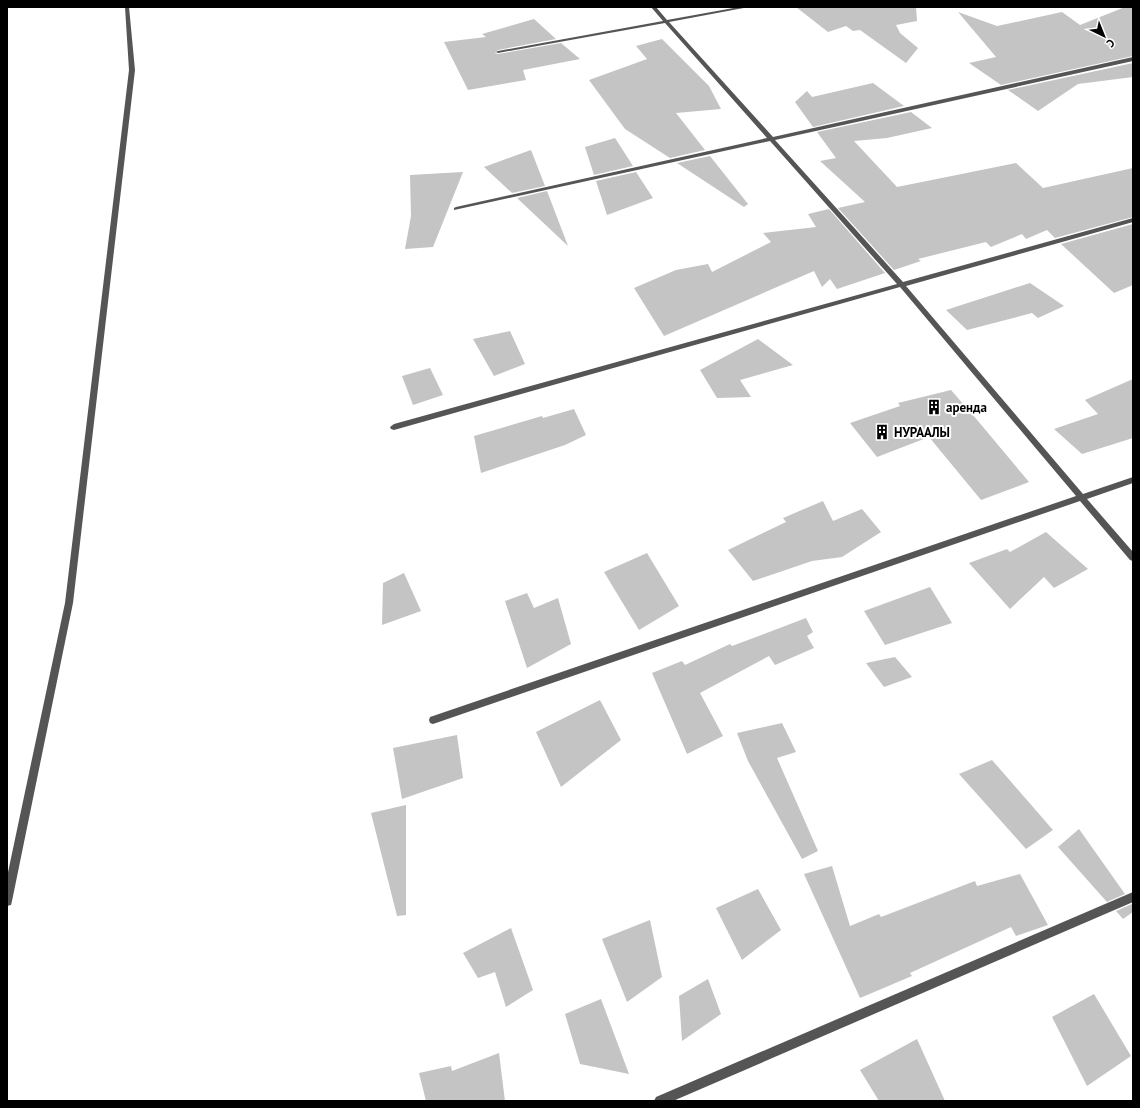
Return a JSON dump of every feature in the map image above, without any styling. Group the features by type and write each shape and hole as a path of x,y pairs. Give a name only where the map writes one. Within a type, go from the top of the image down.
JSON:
{"street":[{"path":"7,901 69,603 132,70 127,7"},
{"path":"653,7 901,284 1133,558"},
{"path":"498,52 747,7"},
{"path":"456,209 771,140 1133,58"},
{"path":"394,427 1133,220"},
{"path":"433,720 1133,480"},
{"path":"660,1101 1133,897"}],"building":[{"path":"796,7 916,7 917,21 896,25 900,33 918,48 906,63 860,30 853,31 846,26 828,32"},
{"path":"1125,7 1133,7 1133,56 1001,85 969,63 996,57 958,12 997,26 1062,12 1080,25"},
{"path":"534,19 556,39 498,50 495,53 498,54 561,43 580,59 523,70 526,80 468,90 444,42 486,37 482,34"},
{"path":"662,39 709,86 721,109 676,113 705,150 670,158 625,129 589,80 647,59 636,46"},
{"path":"1133,63 1133,77 1078,84 1038,111 1008,90"},
{"path":"873,83 904,106 813,127 795,102 807,91 812,97"},
{"path":"911,112 932,128 887,138 854,141 897,187 1016,163 1043,188 1133,168 1133,217 1055,238 1047,230 1026,239 1022,234 991,247 986,242 918,259 921,261 894,270 838,208 865,202 820,161 836,158 817,132"},
{"path":"615,138 633,166 594,175 585,147"},
{"path":"531,150 545,186 512,193 484,167"},
{"path":"710,156 748,204 744,207 677,163"},
{"path":"463,172 433,247 405,249 411,216 410,175"},
{"path":"636,172 653,198 607,215 596,181"},
{"path":"547,191 568,246 517,198"},
{"path":"829,209 885,273 837,289 830,279 822,287 814,271 664,336 634,288 676,270 708,264 712,272 771,242 763,233 816,227 808,214"},
{"path":"1133,224 1133,285 1114,293 1061,244"},
{"path":"1030,283 1064,306 1038,318 1032,313 967,330 946,310"},
{"path":"510,331 525,364 494,376 473,339"},
{"path":"758,339 793,365 740,380 751,397 717,398 700,370"},
{"path":"430,368 443,395 413,405 402,376"},
{"path":"1133,379 1133,438 1082,454 1054,429 1098,414 1085,400"},
{"path":"951,390 1029,482 981,500 929,437 877,457 850,423 900,406 898,403"},
{"path":"574,409 586,435 565,445 481,473 474,436 542,416 543,418"},
{"path":"823,501 833,521 862,509 881,532 842,557 812,561 753,581 728,550 786,522 783,518"},
{"path":"1046,532 1088,569 1054,588 1044,577 1010,609 969,563 1007,549 1010,552"},
{"path":"647,553 679,606 639,630 604,572"},
{"path":"404,573 421,611 382,625 383,583"},
{"path":"930,587 952,623 885,645 864,611"},
{"path":"527,593 534,608 558,598 571,644 527,668 505,601"},
{"path":"806,618 813,632 807,636 814,648 775,665 769,656 700,693 723,736 687,754 652,673 682,661 685,665 730,644 732,646"},
{"path":"895,657 912,677 884,687 866,663"},
{"path":"600,700 621,740 561,787 536,732"},
{"path":"782,723 796,752 777,758 818,851 802,859 748,761 737,733"},
{"path":"457,735 463,778 402,799 393,748"},
{"path":"992,760 1053,830 1026,849 959,774"},
{"path":"406,805 406,915 397,916 371,813"},
{"path":"1079,829 1125,894 1107,902 1058,847"},
{"path":"832,866 850,926 879,914 881,917 975,881 977,886 1020,874 1048,925 1016,936 1011,927 910,973 912,976 860,998 804,874"},
{"path":"758,889 781,930 742,960 716,908"},
{"path":"1132,904 1133,912 1123,919 1116,911"},
{"path":"650,920 662,977 627,1002 602,939"},
{"path":"511,928 533,990 506,1007 495,972 478,978 463,953"},
{"path":"708,979 721,1014 682,1041 679,996"},
{"path":"1094,994 1131,1056 1087,1086 1052,1017"},
{"path":"601,999 629,1074 580,1064 565,1014"},
{"path":"917,1039 945,1101 879,1101 860,1070"},
{"path":"499,1053 505,1101 426,1101 419,1073 451,1066 452,1071"}],"place":[{"name":"аренда","path":"934,407"},
{"name":"НУРААЛЫ","path":"882,432"}]}
